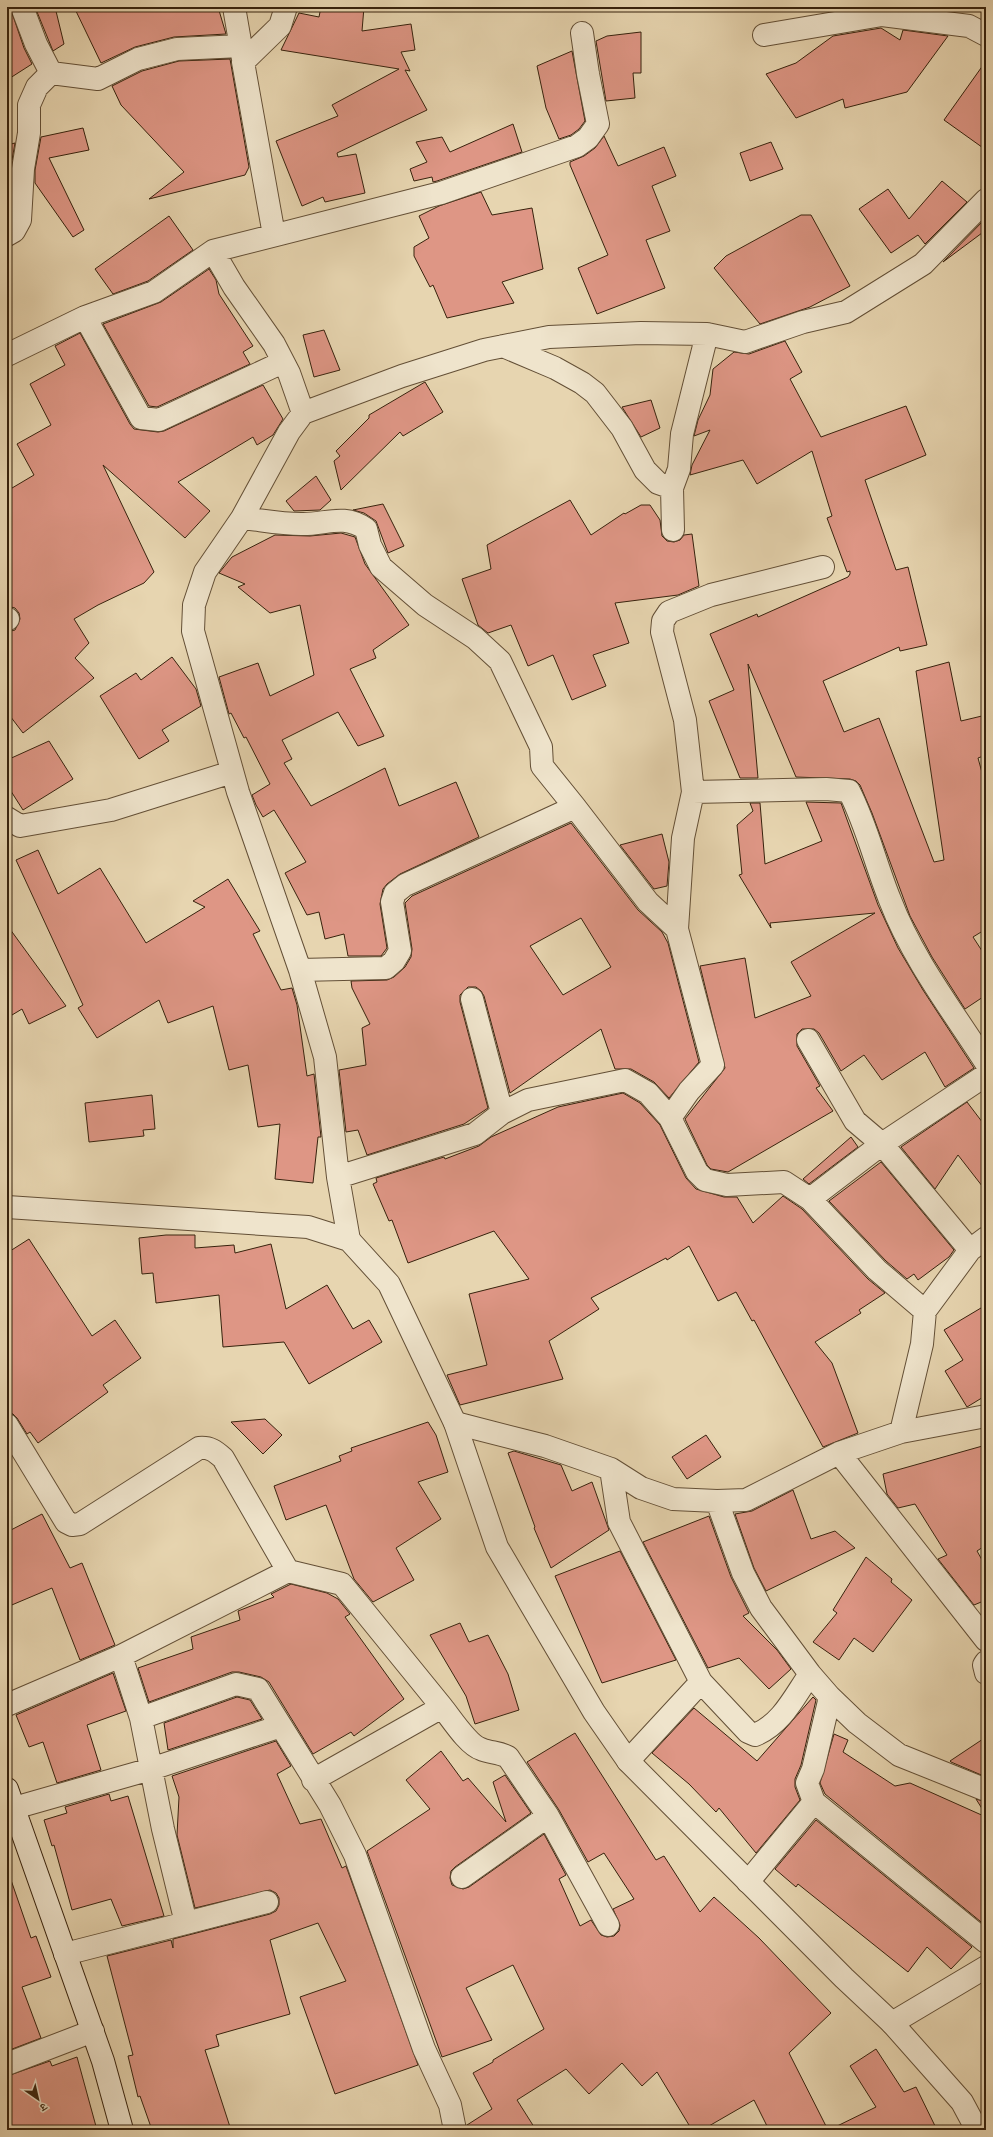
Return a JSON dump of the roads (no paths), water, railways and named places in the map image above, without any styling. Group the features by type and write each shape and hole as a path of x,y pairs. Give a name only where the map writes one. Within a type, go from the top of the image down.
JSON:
{"street":[{"path":"22,7 36,44 51,73"},
{"path":"234,7 274,235"},
{"path":"51,73 98,79 138,59 177,49 242,54 280,26 286,7"},
{"path":"764,35 882,15 969,26 986,35"},
{"path":"7,355 85,317 154,292 213,251 441,193 577,146 588,138 598,124 582,33"},
{"path":"7,235 14,231 20,220 22,182 29,134 29,105 37,87 51,73"},
{"path":"977,2130 962,2102 892,2023 844,1978 628,1761 594,1712 497,1547 455,1423 389,1284 350,1240 338,1177 325,1057 300,970 232,772 193,630 194,605 205,572 242,518 289,432 303,413 402,376 484,350 549,337 641,333 707,334 745,342 802,322 846,312 923,264 986,200"},
{"path":"213,251 234,287 274,344 283,362 303,413"},
{"path":"85,317 141,418 159,420 283,362"},
{"path":"673,530 672,488 678,469 682,434 707,334"},
{"path":"503,346 555,368 582,383 595,393 622,428 645,470 658,483 672,488"},
{"path":"242,518 301,524 343,520 357,522 366,529 370,545 381,567 425,605 475,638 500,661 541,747 542,766 648,902 677,929"},
{"path":"670,1118 689,1091 713,1065 677,929 683,838 693,792 685,720 662,632 663,621 669,612 710,595 823,567"},
{"path":"7,818 20,826 111,810 232,772"},
{"path":"693,792 826,789 849,791 862,816 890,900 921,964 986,1062"},
{"path":"300,970 386,968 394,961 400,951 392,902 395,892 405,885 575,807"},
{"path":"472,999 502,1113"},
{"path":"808,1040 855,1120 882,1144 978,1244 925,1311 922,1344 902,1432"},
{"path":"810,1199 882,1144 986,1075"},
{"path":"338,1177 475,1134 502,1113 528,1100 625,1080 648,1093 670,1118 697,1172 705,1180 727,1185 784,1182 810,1199 877,1270 925,1311"},
{"path":"7,1207 308,1227 350,1240"},
{"path":"455,1423 545,1446 611,1469 642,1488 673,1499 717,1501 746,1500 839,1453 902,1432 986,1416"},
{"path":"7,1425 66,1522 72,1524 80,1524 199,1448 206,1447 215,1450 223,1458 288,1571"},
{"path":"839,1453 986,1640"},
{"path":"611,1469 619,1522 701,1682 748,1732 755,1735 767,1730 777,1723 810,1674"},
{"path":"717,1501 743,1573 761,1608 810,1674 830,1697 857,1723 899,1755 986,1790"},
{"path":"7,1705 121,1656 288,1571 342,1584 470,1741 480,1749 501,1753 508,1757 548,1816 608,1925"},
{"path":"121,1656 141,1718 163,1829 186,1923"},
{"path":"986,1662 984,1665 986,1673"},
{"path":"628,1761 701,1682"},
{"path":"141,1718 236,1684 258,1688 313,1780 330,1805 355,1854 424,2049 450,2105 455,2130"},
{"path":"830,1697 813,1769 807,1783 814,1802 986,1942"},
{"path":"313,1780 442,1707"},
{"path":"122,2130 93,2031 10,1798 151,1769 281,1726"},
{"path":"748,1882 814,1802"},
{"path":"462,1877 548,1816"},
{"path":"65,1954 267,1902"},
{"path":"892,2023 986,1966"},
{"path":"7,2064 93,2031"}]}
